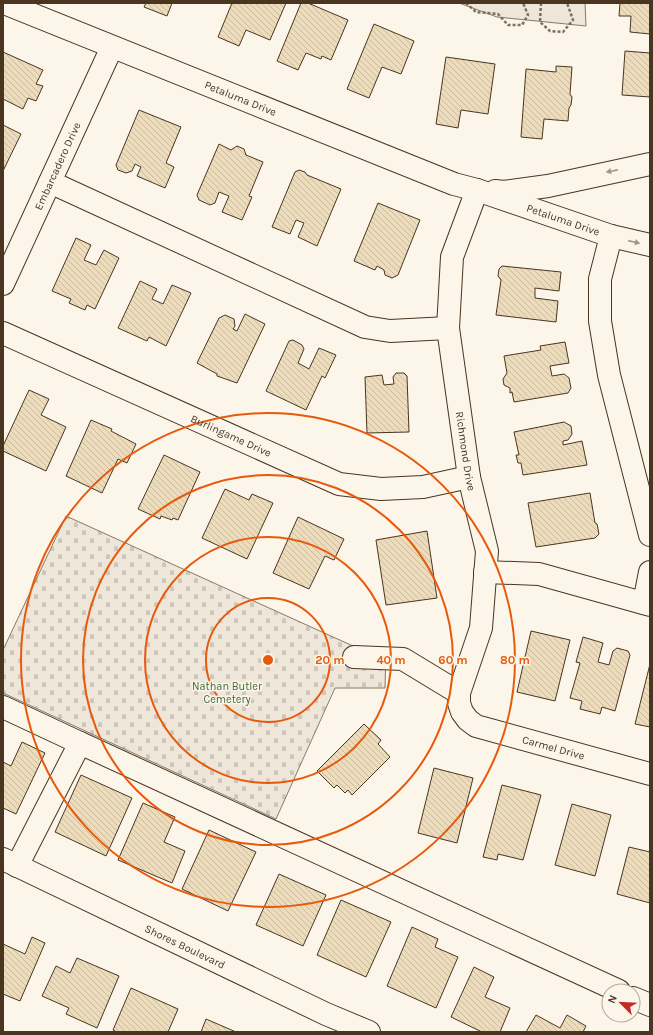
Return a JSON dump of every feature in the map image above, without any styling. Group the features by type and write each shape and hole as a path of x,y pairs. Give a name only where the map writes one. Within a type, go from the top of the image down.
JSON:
{"street":[{"name":"Petaluma Drive","path":"4,3 454,184 478,190 611,236 650,245"},
{"name":"Embarcadero Drive","path":"3,284 112,47"},
{"name":"Petaluma Drive","path":"478,190 504,192 548,186 650,164"},
{"path":"50,182 365,327 390,331 448,328"},
{"name":"Richmond Drive","path":"460,703 481,628 487,551 469,477 448,328 452,257 478,190"},
{"path":"611,236 600,279 600,320 609,375 650,535"},
{"name":"Burlingame Drive","path":"3,333 339,484 381,489 416,487 469,477"},
{"path":"485,572 539,574 647,604 650,572"},
{"name":"Carmel Drive","path":"354,657 402,659 460,703 468,720 476,726 650,774"},
{"path":"3,708 602,983"},
{"path":"10,862 80,743"},
{"name":"Shores Boulevard","path":"10,862 319,1010 369,1032"}],"path":[{"path":"466,3 476,12 498,14 508,25 522,25 528,15 523,3"},
{"path":"541,3 540,22 550,31 563,32 573,20 568,3"}],"green space":[{"path":"459,3 585,3 586,26 497,17"},
{"name":"Nathan Butler Cemetery","path":"66,516 353,646 386,648 385,688 335,688 276,819 3,693 3,650"}],"building":[{"path":"146,3 172,3 167,16 144,7"},
{"path":"232,3 286,3 270,40 246,30 239,46 218,37"},
{"path":"301,3 308,3 348,20 331,60 322,56 321,59 306,53 298,70 277,61"},
{"path":"620,3 650,3 650,34 630,32 631,16 619,16"},
{"path":"374,24 414,41 401,74 382,67 369,98 347,89"},
{"path":"625,51 650,53 650,97 622,95"},
{"path":"3,52 43,70 36,84 43,86 36,101 28,98 23,109 3,99"},
{"path":"446,57 495,64 488,114 461,110 458,128 436,124"},
{"path":"556,66 572,67 570,94 572,97 568,121 544,119 542,139 521,137 526,69 556,72"},
{"path":"139,110 181,127 166,163 174,167 165,188 137,176 141,167 135,164 132,171 126,173 118,170 116,165"},
{"path":"3,125 21,134 3,171"},
{"path":"219,144 231,150 237,146 244,149 246,155 263,162 249,196 252,197 242,220 222,212 229,196 219,192 215,203 210,205 199,200 197,195"},
{"path":"299,170 305,172 307,175 341,189 317,246 298,237 304,223 296,220 290,234 272,227 295,172"},
{"path":"378,203 420,220 398,275 392,278 385,275 384,270 377,266 375,270 354,261"},
{"path":"76,238 91,245 84,260 96,265 104,250 119,258 95,309 87,305 85,310 69,303 71,299 52,291"},
{"path":"502,266 561,272 559,291 535,288 535,298 558,301 556,322 496,315 501,280 498,276 499,269"},
{"path":"140,281 157,289 152,299 163,304 172,285 191,293 166,346 149,337 147,341 118,328"},
{"path":"245,314 265,324 237,383 217,376 217,374 197,363 219,318 225,315 234,319 235,326 233,329 237,331"},
{"path":"293,340 302,345 304,349 298,363 309,369 319,348 336,355 325,378 322,376 306,410 266,391 289,341"},
{"path":"565,342 569,363 550,366 552,376 564,374 569,378 571,388 568,393 514,402 512,392 510,393 510,388 504,385 503,379 507,373 504,356 541,350 540,346"},
{"path":"396,373 404,373 407,376 409,432 367,433 365,377 382,375 384,385 394,384 393,377"},
{"path":"29,390 49,399 41,415 66,427 46,471 3,451 3,446"},
{"path":"91,420 112,429 111,431 136,444 127,463 118,459 102,493 66,476"},
{"path":"564,422 571,426 572,434 568,440 563,441 563,445 582,441 587,465 523,475 521,463 518,463 516,455 519,455 514,432"},
{"path":"164,455 200,472 178,520 173,518 172,520 161,516 160,519 138,509"},
{"path":"225,489 249,500 252,494 273,503 247,559 202,538"},
{"path":"590,493 595,523 597,524 599,534 595,538 536,547 528,503"},
{"path":"298,517 344,539 334,560 325,556 309,589 273,573"},
{"path":"427,531 437,598 386,605 376,540"},
{"path":"531,631 570,640 555,701 517,692"},
{"path":"583,637 603,643 598,662 609,665 613,651 617,648 628,651 630,655 615,711 602,707 600,714 580,709 582,701 570,698 580,663 576,662"},
{"path":"650,664 650,727 635,724"},
{"path":"364,724 381,740 378,744 390,757 352,795 348,790 345,793 337,785 334,788 317,771"},
{"path":"22,742 45,753 16,814 3,808 3,762 11,766"},
{"path":"434,768 473,778 457,843 418,833"},
{"path":"81,775 132,798 106,856 55,832"},
{"path":"502,785 541,795 523,860 498,854 497,860 483,857"},
{"path":"143,803 175,817 164,842 185,851 172,883 118,860"},
{"path":"572,804 611,815 595,876 555,865"},
{"path":"209,830 256,852 228,911 182,889"},
{"path":"629,847 650,852 650,903 617,894"},
{"path":"279,874 326,895 303,946 256,925"},
{"path":"341,900 391,922 366,977 317,955"},
{"path":"412,927 438,939 435,947 458,957 436,1008 387,986"},
{"path":"32,937 45,943 20,1001 3,994 3,944 25,954"},
{"path":"77,958 119,976 97,1028 66,1014 69,1008 42,996 56,966 70,973"},
{"path":"474,967 494,977 485,997 510,1008 500,1032 482,1032 451,1017"},
{"path":"131,988 178,1009 168,1032 117,1032 113,1030"},
{"path":"536,1015 560,1028 567,1015 586,1026 583,1032 526,1032"},
{"path":"206,1019 236,1032 201,1032"}]}
